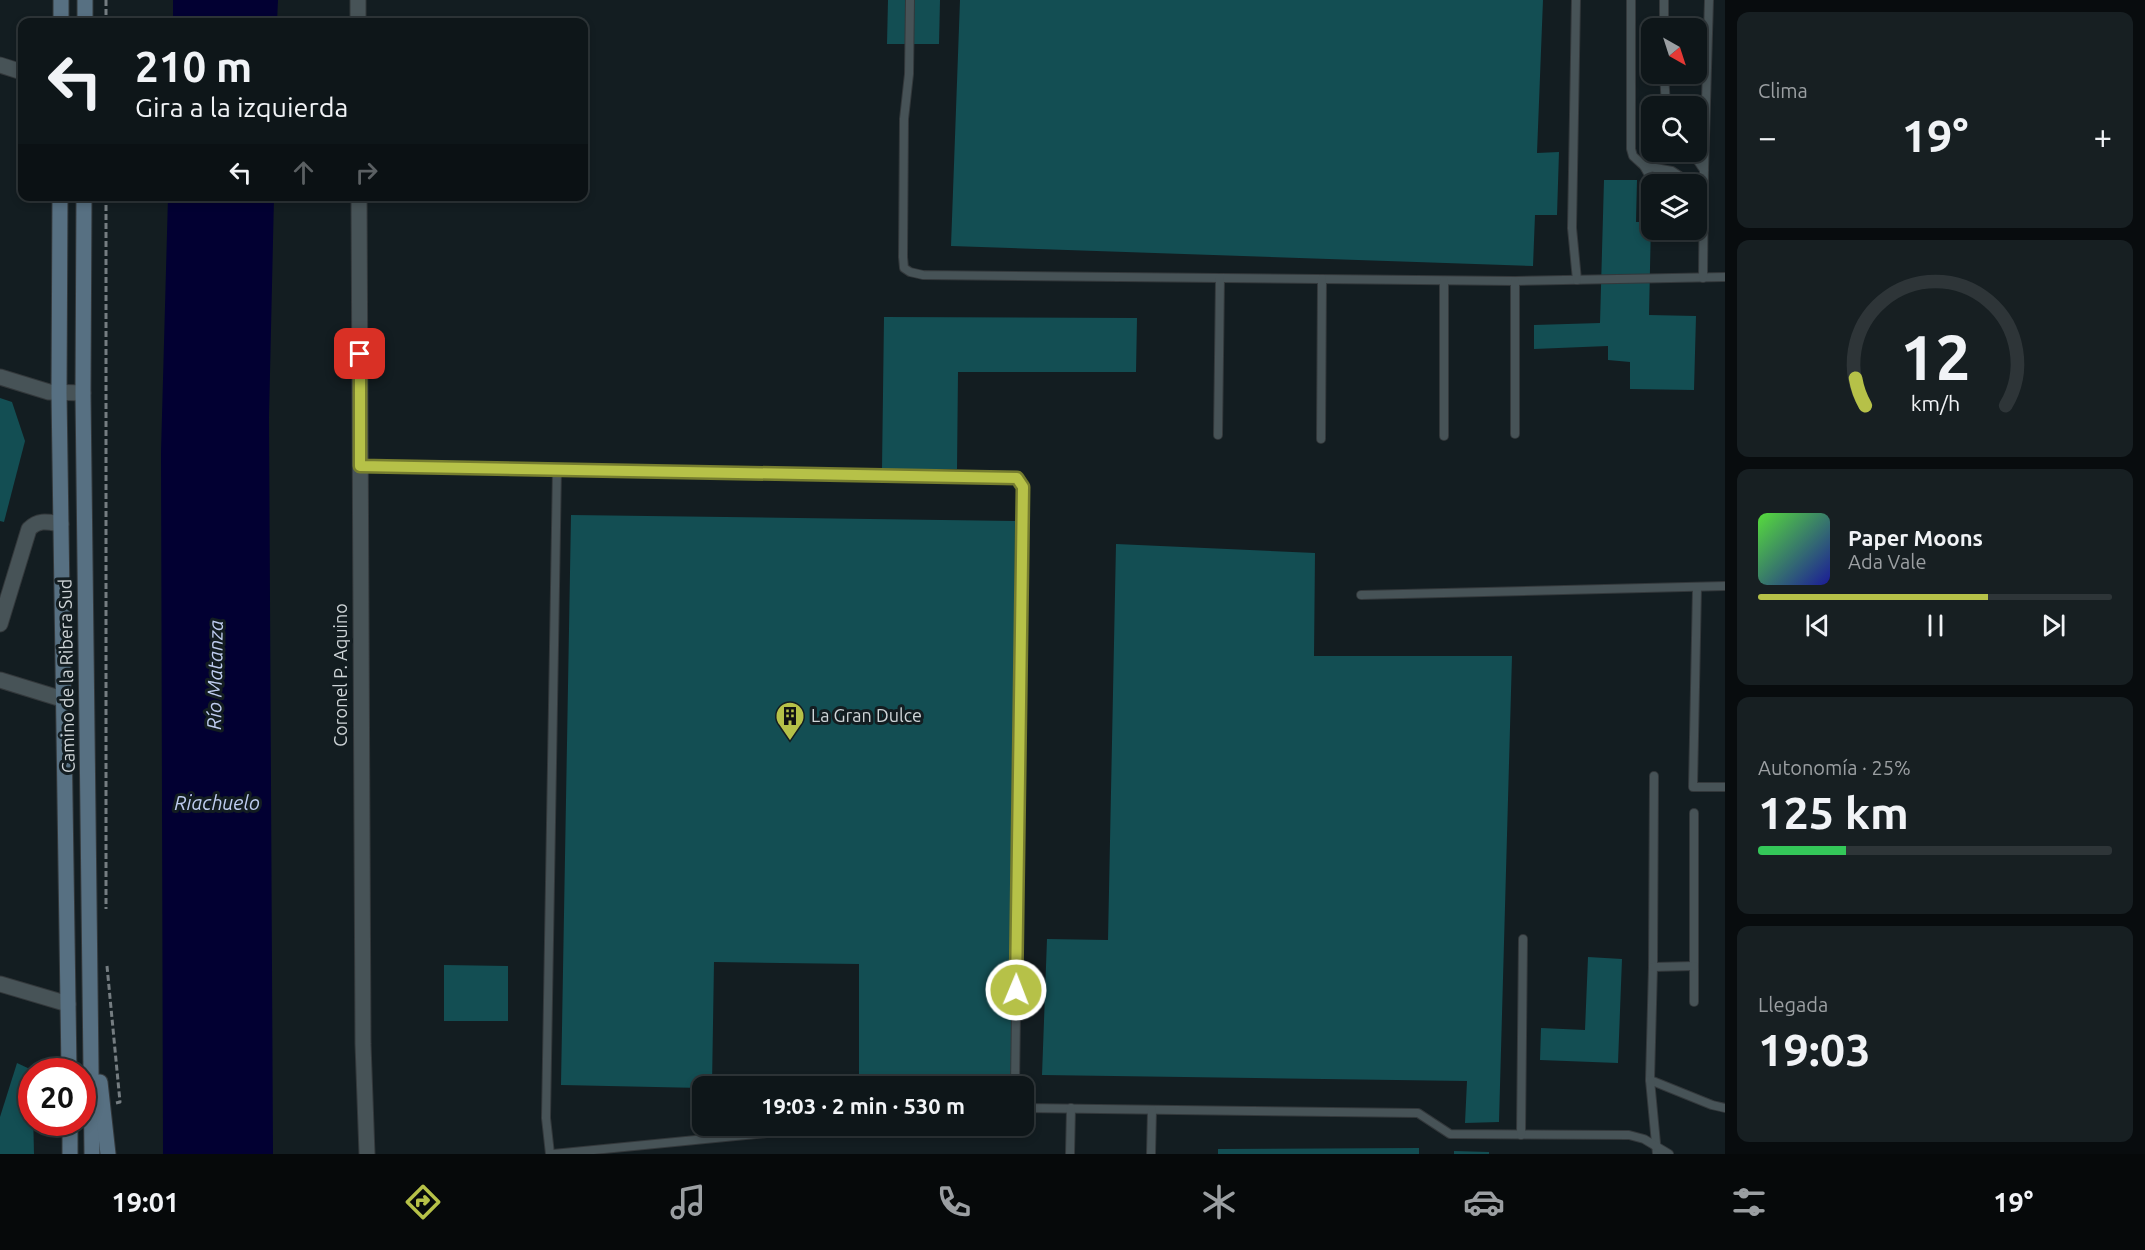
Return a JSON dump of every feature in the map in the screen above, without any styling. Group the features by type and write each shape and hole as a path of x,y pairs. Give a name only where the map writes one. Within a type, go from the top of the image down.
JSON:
{"main road":[{"path":"61,0 61,18"},
{"path":"85,0 85,18"},
{"name":"Camino de la Ribera Sud","path":"60,201 58,393 69,1058"},
{"name":"Camino de la Ribera Sud","path":"84,201 83,393 92,1154"},
{"path":"91,1004 108,1154"},
{"path":"70,1136 70,1154"}],"street":[{"path":"358,0 358,18"},
{"path":"0,65 18,71"},
{"name":"Coronel P. Aquino","path":"359,201 363,1044 367,1154"},
{"path":"0,377 49,392 83,393"},
{"path":"0,624 29,529 35,522 61,524"},
{"path":"0,680 62,699"},
{"path":"0,984 68,1004"}],"lane":[{"path":"910,0 909,74 904,119 904,268 910,272 923,275 1515,281 1725,277"},
{"path":"1576,0 1572,228 1577,280"},
{"path":"1631,0 1630,142 1633,156 1644,166 1648,174"},
{"path":"1664,0 1664,18"},
{"path":"1703,278 1709,0"},
{"path":"1699,162 1704,170"},
{"path":"1644,166 1672,171 1677,174"},
{"path":"1218,435 1220,278"},
{"path":"1321,439 1322,279"},
{"path":"1444,280 1444,436"},
{"path":"1515,281 1515,434"},
{"path":"360,466 1017,478 1023,487 1015,1076"},
{"path":"557,470 546,1118 551,1154 735,1136"},
{"path":"1361,595 1697,588 1725,585"},
{"path":"1697,588 1693,787 1725,787"},
{"path":"1654,776 1650,1080 1657,1150"},
{"path":"1694,813 1694,1002"},
{"path":"1521,1135 1523,939"},
{"path":"1653,967 1694,966"},
{"path":"1650,1080 1682,1094 1725,1108"},
{"path":"1034,1108 1418,1113 1450,1134 1629,1135 1669,1154"},
{"path":"1070,1154 1071,1108"},
{"path":"1151,1154 1152,1110"}],"path":[{"path":"106,0 106,18"},
{"path":"106,201 106,914"},
{"path":"103,1109 120,1102 106,962"}],"water":[{"path":"173,0 278,0 277,18 173,18"},
{"name":"Riachuelo","path":"168,201 274,201 269,417 273,1154 163,1154 161,452"}],"building":[{"path":"888,0 940,0 939,44 887,44"},
{"path":"960,0 1543,0 1537,153 1559,152 1557,215 1535,215 1533,266 951,246"},
{"path":"1604,180 1637,180 1636,222 1641,222 1641,240 1651,240 1649,315 1696,316 1694,390 1630,389 1630,362 1608,360 1608,346 1534,349 1534,325 1600,323"},
{"path":"884,317 1137,318 1136,372 958,372 957,469 882,469"},
{"path":"0,398 12,402 25,441 4,522 0,521"},
{"name":"La Gran Dulce","path":"571,515 1015,521 1011,1076 859,1076 859,964 714,962 712,1076 692,1076 692,1088 561,1085"},
{"path":"1116,544 1315,553 1314,656 1512,656 1499,1122 1465,1123 1467,1081 1042,1075 1047,939 1108,940"},
{"path":"1588,957 1622,959 1618,1063 1540,1060 1541,1028 1585,1030"},
{"path":"444,965 508,966 508,1021 444,1021"},
{"path":"17,1063 18,1136 34,1136 34,1154 0,1154 0,1117"},
{"path":"1419,1148 1419,1154 1218,1154 1218,1149"},
{"path":"1454,1151 1489,1152 1489,1154 1454,1154"}],"place":[{"name":"La Gran Dulce","path":"790,742"}],"route":[{"path":"360,354 360,466 1017,478 1023,487 1016,990"}],"water label":[{"name":"Río Matanza","path":"215,675"}]}
